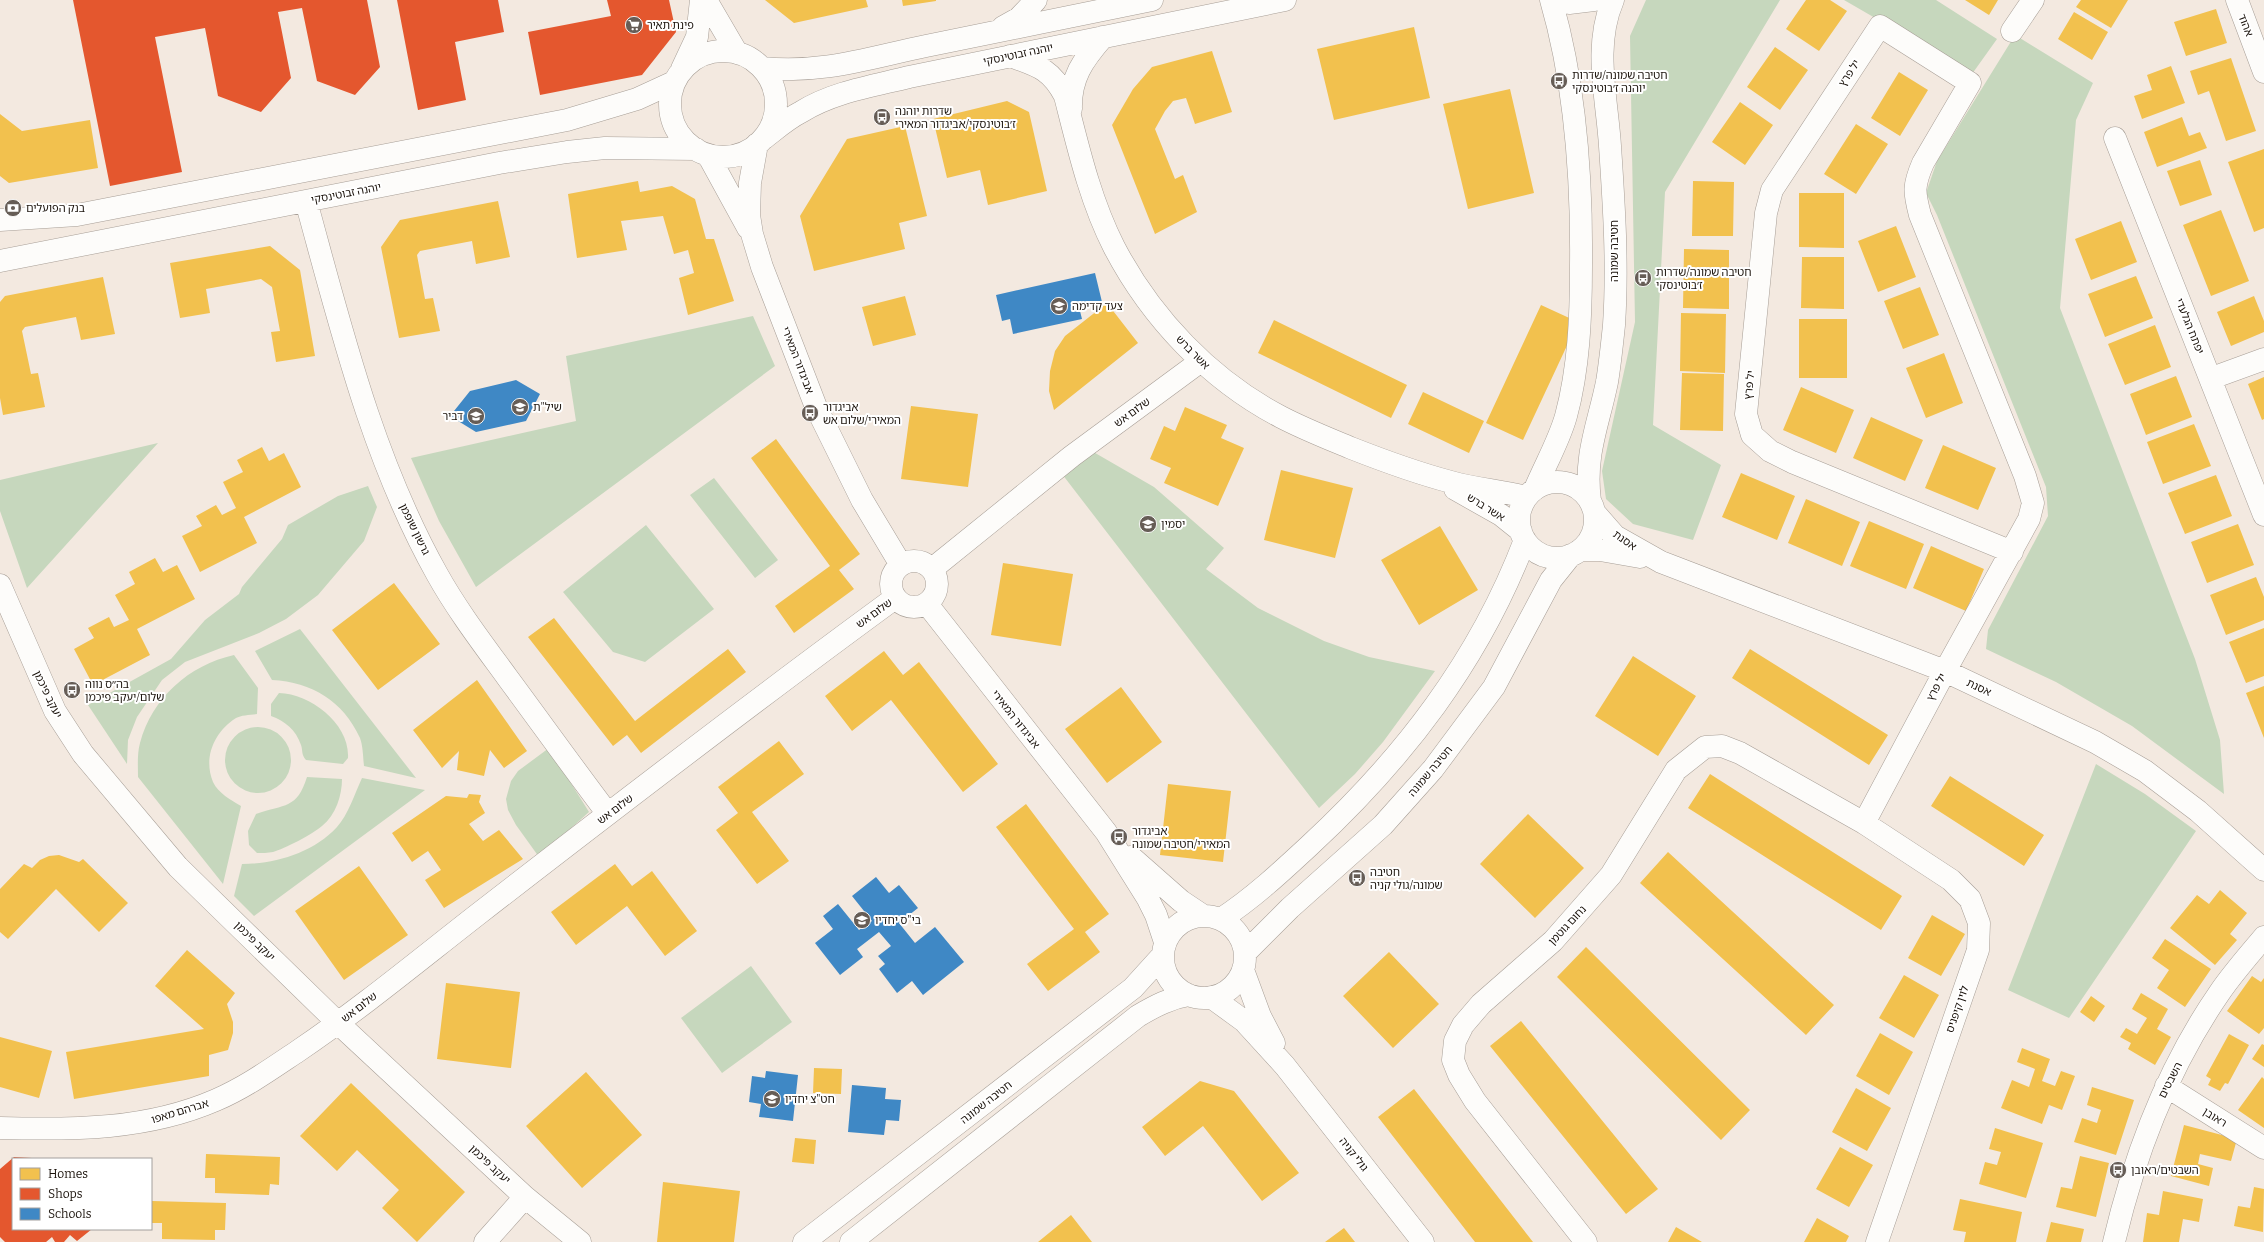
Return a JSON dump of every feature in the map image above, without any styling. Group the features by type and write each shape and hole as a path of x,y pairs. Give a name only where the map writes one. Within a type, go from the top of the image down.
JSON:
{"street":[{"path":"0,220 77,216 568,120 637,99 678,76 694,60 707,53 722,51 737,53 751,59 762,68 773,89 776,111 771,126 760,142 746,152 734,156 721,157 702,152 684,139 675,127 670,112 670,97 678,76 697,38 701,0"},
{"path":"706,0 737,53"},
{"path":"996,32 1019,18 1036,0"},
{"path":"1072,0 1082,8 1096,11"},
{"path":"762,68 803,70 835,67 1152,0"},
{"name":"יוהנה זבוטינסקי","path":"760,142 800,112 830,98 909,77 1285,0"},
{"path":"1211,917 1238,933 1244,962 1231,988 1222,994 1200,998 1189,995 1173,984 1167,976 1164,949 1176,926 1184,920 1211,917 1257,892 1330,827 1405,745 1463,668 1515,566 1523,536 1519,513 1531,493 1566,417 1574,376 1580,322 1581,209 1577,147 1565,58 1551,0"},
{"path":"1559,0 1569,3 1594,0"},
{"name":"חטיבה שמונה","path":"1592,506 1587,478 1589,457 1607,382 1614,324 1614,208 1610,144 1604,96 1603,36 1608,13 1613,0"},
{"path":"2012,31 2033,0"},
{"name":"אהוד","path":"2237,0 2264,72"},
{"name":"יל פרץ","path":"1864,823 1945,671 2012,552 2029,519 2033,503 2025,476 1920,215 1914,194 1917,177 1923,163 1970,83 1880,26 1772,190 1766,213 1746,414 1752,435 1770,451 1792,462 2012,552"},
{"name":"אשר ברש","path":"1071,118 1071,96 1076,74 1084,59 1103,37"},
{"name":"אשר ברש","path":"1010,56 1038,66 1058,81 1065,96 1091,191 1114,247 1152,308 1201,361 1242,393 1280,417 1359,451 1427,476 1464,493 1501,515 1523,536"},
{"name":"יפתח הגלעדי","path":"2115,138 2212,378 2264,515"},
{"name":"אביגדור המאירי","path":"752,234 749,197 760,142"},
{"name":"יוהנה זבוטינסקי","path":"0,261 499,163 567,152 605,148 702,152"},
{"name":"אביגדור המאירי","path":"702,152 752,234 816,407 862,500 901,565"},
{"name":"גרשון שופמן","path":"306,201 349,359 377,444 405,510 437,574 474,631 608,814"},
{"path":"2212,378 2264,358"},
{"name":"שלום אש","path":"932,569 1072,456 1201,361"},
{"name":"אשר ברש","path":"1427,476 1454,483 1531,493"},
{"path":"1523,536 1532,548 1550,557 1576,552 1593,533 1592,506 1575,486 1565,483 1544,484 1531,493"},
{"name":"אסנת","path":"1592,506 1615,536 1661,562"},
{"name":"חטיבה שמונה","path":"1244,962 1290,908 1383,825 1433,769 1494,686 1551,580 1576,552"},
{"name":"אסנת","path":"1576,552 1631,555 1661,562 1945,671 2094,742 2144,771 2198,811 2264,870"},
{"path":"907,562 920,562 932,569 936,575 938,588 936,594 927,604 910,607 895,598 891,580 901,565 907,562"},
{"name":"יעקב פיכמן","path":"0,585 55,711 83,754 178,867 339,1024 525,1197 580,1242"},
{"name":"שלום אש","path":"339,1024 608,814 791,674 895,598"},
{"name":"אביגדור המאירי","path":"927,604 1106,832 1148,899 1156,915 1164,949"},
{"name":"נחום גוטמן","path":"1586,1242 1475,1101 1459,1075 1453,1060 1455,1041 1463,1025 1480,1004 1553,941 1584,908 1612,875 1676,770 1705,747 1722,746 1740,753 1864,823"},
{"name":"לוין קיפניס","path":"1864,823 1951,880 1970,898 1980,923 1978,950 1876,1242"},
{"name":"אביגדור המאירי","path":"1106,832 1153,879 1211,917"},
{"name":"השבטים","path":"2114,1242 2125,1196 2146,1133 2166,1086 2220,991 2264,937"},
{"name":"חטיבה שמונה","path":"804,1242 1133,988 1164,949"},
{"name":"גולי קניה","path":"1244,962 1260,1016 1286,1066"},
{"path":"851,1242 1138,1016 1160,1003 1175,997 1189,995"},
{"name":"גולי קניה","path":"1211,997 1244,1021 1286,1066 1423,1242"},
{"name":"אברהם מאפו","path":"0,1128 87,1128 133,1124 181,1112 214,1100 251,1083 339,1024"},
{"name":"ראובן","path":"2166,1086 2264,1148"},
{"path":"485,1242 525,1197"}],"green space":[{"path":"1646,0 1780,0 1665,192 1653,425 1721,465 1693,540 1633,524 1606,499 1602,471 1635,322 1630,36"},
{"path":"1844,0 1936,0 1997,39 1972,74"},
{"path":"2015,35 2093,83 2076,120 2060,308 2195,659 2220,740 2224,794 2132,726 2056,682 1986,649 1988,630 2048,516 2046,487 1937,215 1926,193 1937,161"},
{"path":"753,316 775,366 476,587 439,521 411,458 576,421 566,356"},
{"path":"158,443 27,588 0,511 0,480"},
{"path":"1090,450 1154,487 1224,548 1206,569 1258,608 1324,641 1369,657 1435,671 1383,742 1355,774 1319,808 1062,474"},
{"path":"714,478 778,560 755,578 690,495"},
{"path":"368,486 377,507 364,541 318,595 286,619 259,633 185,662 162,680 137,717 128,740 127,764 88,705 171,659 205,620 239,594 242,587 282,539 288,525 338,496"},
{"path":"646,525 714,609 645,662 613,652 563,592"},
{"path":"300,629 416,778 364,766 360,738 345,714 335,704 313,689 287,682 272,680 255,651"},
{"path":"234,655 258,688 257,714 238,717 228,724 216,738 210,755 210,773 215,786 225,796 241,806 223,884 138,777 138,756 140,743 146,727 153,712 163,698 188,675 218,660"},
{"path":"279,693 304,699 326,713 343,734 347,745 348,758 343,764 306,760 304,758 302,747 293,731 285,723 271,716 271,704"},
{"path":"258,727 271,729 281,737 289,747 291,760 289,773 281,783 271,791 258,793 245,791 235,783 227,773 225,760 227,747 235,737 245,729"},
{"path":"549,748 589,812 539,857 516,825 508,810 506,799 511,781 518,771"},
{"path":"2096,764 2145,794 2196,831 2069,1018 2008,990"},
{"path":"307,777 342,779 341,792 331,816 318,829 291,845 273,852 257,853 249,845 248,831 256,814 289,804 299,795"},
{"path":"362,778 425,790 254,916 234,896 242,864 267,862 280,859 317,844 341,822"},
{"path":"751,966 792,1022 722,1073 681,1018"}],"building: Homes":[{"path":"765,0 866,0 868,7 794,23"},
{"path":"902,0 936,0 936,1 903,6"},
{"path":"1806,0 1830,0 1847,11 1819,51 1786,29"},
{"path":"1965,0 1998,0 1989,15"},
{"path":"2081,0 2128,0 2111,28 2076,7"},
{"path":"2216,9 2227,43 2186,56 2174,22"},
{"path":"2074,12 2108,32 2092,60 2058,39"},
{"path":"1414,27 1430,98 1334,120 1317,49"},
{"path":"1775,47 1808,70 1780,110 1747,87"},
{"path":"1212,51 1232,112 1195,124 1186,98 1173,101 1165,111 1155,129 1175,179 1183,175 1197,212 1155,234 1112,125 1133,89 1152,67"},
{"path":"2231,58 2256,131 2226,141 2209,91 2198,95 2190,71"},
{"path":"2171,66 2185,103 2142,119 2134,96 2152,90 2147,75"},
{"path":"1899,72 1928,90 1900,136 1871,118"},
{"path":"1510,89 1534,193 1468,209 1443,104"},
{"path":"1007,101 1029,112 1047,191 988,205 980,170 947,178 933,119"},
{"path":"1740,102 1773,125 1745,165 1712,142"},
{"path":"0,114 22,131 90,120 98,168 9,183 0,176"},
{"path":"2182,117 2189,136 2200,132 2207,148 2157,167 2144,132"},
{"path":"1856,124 1888,144 1856,194 1824,174"},
{"path":"905,126 927,216 899,223 905,249 814,271 800,216 847,139"},
{"path":"2264,149 2264,228 2254,232 2228,162"},
{"path":"2200,160 2212,195 2180,206 2167,171"},
{"path":"638,181 640,192 672,186 695,199 706,239 714,239 734,301 688,315 679,278 694,273 688,250 674,254 663,216 621,221 627,250 577,258 568,194"},
{"path":"1693,181 1734,182 1733,236 1692,236"},
{"path":"1799,193 1844,193 1844,248 1799,247"},
{"path":"498,201 510,257 476,264 472,241 420,251 417,255 425,299 433,298 440,331 399,338 381,247 400,220"},
{"path":"2221,210 2249,281 2211,296 2183,225"},
{"path":"2121,221 2137,262 2091,280 2075,239"},
{"path":"1896,226 1916,277 1878,292 1858,241"},
{"path":"270,246 300,270 315,356 276,362 271,332 280,331 272,287 261,279 206,289 210,313 180,318 170,263"},
{"path":"1684,249 1729,250 1729,309 1683,308"},
{"path":"1802,257 1844,257 1844,309 1801,308"},
{"path":"2136,276 2153,318 2105,337 2088,294"},
{"path":"103,277 115,334 81,340 76,317 25,327 22,331 31,374 38,373 45,407 3,415 0,398 0,302 5,296"},
{"path":"1920,287 1939,335 1903,349 1884,301"},
{"path":"905,296 916,335 873,346 862,307"},
{"path":"2254,296 2264,321 2264,332 2231,346 2217,312"},
{"path":"1107,303 1138,343 1054,410 1049,391 1050,371 1055,351 1065,336"},
{"path":"1541,305 1578,322 1523,440 1486,423"},
{"path":"1681,313 1726,314 1725,373 1680,371"},
{"path":"1799,319 1847,319 1847,378 1799,378"},
{"path":"1274,320 1407,385 1391,418 1258,353"},
{"path":"2155,325 2171,367 2125,385 2108,344"},
{"path":"1944,353 1963,403 1926,418 1906,368"},
{"path":"1682,373 1724,374 1723,431 1680,430"},
{"path":"2176,376 2192,417 2146,435 2130,394"},
{"path":"2264,377 2264,419 2262,420 2248,384"},
{"path":"1801,387 1854,410 1836,453 1783,430"},
{"path":"1423,392 1484,421 1469,453 1408,424"},
{"path":"911,406 978,414 968,487 901,479"},
{"path":"1185,407 1227,425 1221,438 1244,448 1218,506 1164,483 1171,468 1150,459 1164,426 1175,431"},
{"path":"1871,417 1923,440 1905,481 1853,458"},
{"path":"2194,424 2211,466 2163,484 2147,442"},
{"path":"776,439 860,554 839,570 854,589 794,633 775,606 830,566 751,458"},
{"path":"1943,445 1996,468 1978,510 1925,488"},
{"path":"262,447 269,461 284,453 301,487 244,517 257,543 200,572 182,536 202,526 196,516 216,505 222,515 236,508 223,482 243,472 237,460"},
{"path":"1281,470 1353,488 1335,558 1264,540"},
{"path":"1741,473 1795,496 1777,540 1722,517"},
{"path":"2216,475 2232,516 2185,534 2168,493"},
{"path":"1806,499 1860,522 1842,566 1788,543"},
{"path":"1869,521 1924,544 1906,589 1850,566"},
{"path":"2238,524 2254,565 2207,583 2191,542"},
{"path":"1440,526 1478,590 1419,625 1381,560"},
{"path":"1931,546 1984,569 1966,611 1913,588"},
{"path":"155,558 163,572 177,565 195,599 137,629 150,655 93,685 74,649 94,638 88,628 109,617 114,627 129,620 115,595 135,584 129,572"},
{"path":"1003,563 1073,574 1061,646 991,635"},
{"path":"2256,577 2264,597 2264,620 2226,635 2210,595"},
{"path":"394,583 440,644 378,690 332,630"},
{"path":"554,618 635,721 728,649 746,672 641,753 627,735 613,746 528,637"},
{"path":"2264,628 2264,676 2246,683 2229,642"},
{"path":"1750,649 1888,735 1869,765 1732,678"},
{"path":"884,651 903,675 919,662 998,764 963,792 891,700 852,731 825,696"},
{"path":"1633,656 1696,696 1658,756 1595,716"},
{"path":"477,680 527,751 504,768 490,750 484,776 457,770 459,751 442,768 413,730"},
{"path":"2264,686 2264,738 2246,693"},
{"path":"1121,687 1162,742 1107,783 1065,729"},
{"path":"779,741 804,774 752,812 789,861 757,884 716,830 738,813 718,787"},
{"path":"1710,774 1902,896 1881,930 1688,808"},
{"path":"1950,776 2044,835 2024,866 1931,806"},
{"path":"1168,784 1231,791 1223,862 1160,855"},
{"path":"469,794 481,795 479,802 485,813 469,824 483,841 499,830 523,859 444,908 425,880 441,870 428,851 412,862 392,833 446,796 467,798"},
{"path":"1026,804 1109,914 1085,932 1100,952 1048,991 1027,964 1074,929 996,827"},
{"path":"1528,814 1584,868 1535,918 1480,864"},
{"path":"1668,852 1834,1005 1806,1035 1640,883"},
{"path":"59,855 79,862 83,859 128,903 99,932 56,889 8,939 0,932 0,889 24,864 32,868 40,860 49,856"},
{"path":"615,864 632,886 652,871 697,931 665,956 627,906 576,945 551,912"},
{"path":"359,866 408,935 344,980 295,911"},
{"path":"2220,890 2247,913 2230,934 2237,940 2215,965 2170,928 2197,895 2209,904"},
{"path":"1932,915 1965,934 1941,976 1908,958"},
{"path":"2165,939 2211,969 2185,1007 2157,988 2169,970 2152,958"},
{"path":"1586,947 1750,1110 1721,1140 1557,977"},
{"path":"187,950 235,993 227,1004 233,1022 233,1033 228,1050 209,1055 209,1076 74,1099 66,1052 204,1029 155,986"},
{"path":"1389,952 1439,1004 1393,1048 1343,996"},
{"path":"1904,975 1939,995 1914,1038 1879,1018"},
{"path":"2252,976 2261,982 2264,978 2264,1028 2259,1034 2227,1011"},
{"path":"446,983 520,992 511,1068 437,1059"},
{"path":"2141,993 2168,1009 2157,1029 2171,1037 2155,1065 2128,1049 2131,1043 2120,1037 2126,1028 2137,1034 2147,1018 2132,1009"},
{"path":"2091,996 2105,1006 2094,1022 2080,1012"},
{"path":"1521,1021 1658,1189 1626,1214 1490,1046"},
{"path":"1880,1033 1913,1052 1889,1095 1856,1076"},
{"path":"2229,1034 2249,1045 2228,1084 2225,1083 2220,1091 2208,1085 2211,1079 2206,1076"},
{"path":"0,1037 52,1051 39,1098 0,1087"},
{"path":"2262,1044 2264,1045 2264,1067 2252,1059"},
{"path":"2022,1048 2050,1059 2042,1081 2055,1086 2061,1071 2075,1076 2062,1110 2049,1105 2042,1124 2001,1108 2012,1080 2029,1087 2035,1069 2017,1062"},
{"path":"814,1068 842,1069 841,1094 813,1093"},
{"path":"586,1072 642,1135 582,1188 526,1126"},
{"path":"2262,1077 2264,1079 2264,1128 2238,1110"},
{"path":"1200,1081 1234,1091 1299,1173 1262,1201 1203,1126 1165,1156 1142,1127"},
{"path":"351,1083 465,1192 417,1242 382,1208 399,1190 357,1150 337,1171 300,1136"},
{"path":"2092,1087 2134,1100 2116,1155 2074,1142 2082,1118 2097,1123 2101,1110 2087,1105"},
{"path":"1856,1088 1891,1108 1867,1151 1832,1132"},
{"path":"1414,1089 1533,1242 1475,1242 1378,1117"},
{"path":"2184,1125 2237,1139 2231,1161 2200,1154 2198,1164 2213,1168 2209,1186 2171,1176"},
{"path":"1995,1128 2043,1143 2026,1198 1979,1184 1985,1162 1997,1165 2001,1152 1989,1149"},
{"path":"795,1138 816,1140 814,1164 792,1162"},
{"path":"1840,1147 1873,1165 1849,1207 1816,1189"},
{"path":"206,1154 280,1157 279,1185 270,1184 269,1195 215,1193 215,1178 205,1178"},
{"path":"2080,1156 2109,1163 2096,1217 2056,1207 2061,1187 2072,1189"},
{"path":"663,1182 740,1191 734,1242 657,1242"},
{"path":"2254,1187 2264,1189 2263,1232 2234,1226 2238,1206 2250,1208"},
{"path":"2163,1191 2203,1199 2199,1222 2183,1219 2179,1242 2143,1242 2147,1213 2159,1215"},
{"path":"1960,1199 2022,1212 2016,1242 1964,1242 1966,1232 1953,1230"},
{"path":"152,1201 226,1203 225,1230 215,1230 215,1240 162,1239 162,1223 152,1223"},
{"path":"1071,1215 1092,1242 1038,1242"},
{"path":"1817,1218 1849,1236 1846,1242 1804,1242"},
{"path":"2051,1222 2084,1229 2081,1242 2046,1242"},
{"path":"1676,1227 1702,1242 1668,1242"},
{"path":"1344,1228 1355,1242 1325,1242"}],"building: Shops":[{"path":"73,0 367,0 380,67 355,95 317,81 302,8 278,12 291,78 261,112 218,96 205,28 155,37 182,172 110,186"},
{"path":"397,0 498,0 504,32 455,42 466,100 418,110"},
{"path":"607,0 669,0 676,32 642,75 540,95 528,32 611,16"},
{"path":"12,1159 12,1230 91,1230 77,1241 70,1235 64,1242 55,1242 52,1237 46,1242 5,1242 0,1237 0,1169"}],"building: Schools":[{"path":"1095,273 1102,302 1079,307 1082,319 1013,334 1010,319 1002,321 996,295"},
{"path":"516,380 540,394 526,421 476,432 450,416 470,391"},
{"path":"876,877 889,893 899,885 918,908 899,923 915,943 935,927 964,962 923,995 912,981 897,993 879,969 885,964 878,956 891,946 879,932 857,949 863,957 840,975 815,943 833,929 823,916 838,904 859,930 872,921 852,896"},
{"path":"766,1071 798,1075 793,1121 759,1117 761,1104 749,1102 752,1076 765,1078"},
{"path":"852,1085 886,1088 885,1099 901,1100 899,1121 886,1120 884,1135 848,1132"}],"place":[{"name":"פינת תאיר","path":"634,25"},
{"name":"חטיבה שמונה/שדרות יוהנה ז׳בוטינסקי","path":"1559,81"},
{"name":"שדרות יוהנה ז׳בוטינסקי/אביגדור המאירי","path":"882,117"},
{"name":"בנק הפועלים","path":"13,208"},
{"name":"חטיבה שמונה/שדרות ז׳בוטינסקי","path":"1643,278"},
{"name":"צעד קדימה","path":"1059,306"},
{"name":"שיל\"ת","path":"520,407"},
{"name":"אביגדור המאירי/שלום אש","path":"810,413"},
{"name":"דביר","path":"476,416"},
{"name":"יסמין","path":"1148,524"},
{"name":"בה״ס נווה שלום/יעקב פיכמן","path":"72,690"},
{"name":"אביגדור המאירי/חטיבה שמונה","path":"1119,837"},
{"name":"חטיבה שמונה/גולי קניה","path":"1357,878"},
{"name":"בי\"ס יחדיו","path":"862,920"},
{"name":"חט\"צ יחדיו","path":"772,1099"},
{"name":"השבטים/ראובן","path":"2118,1170"}]}
